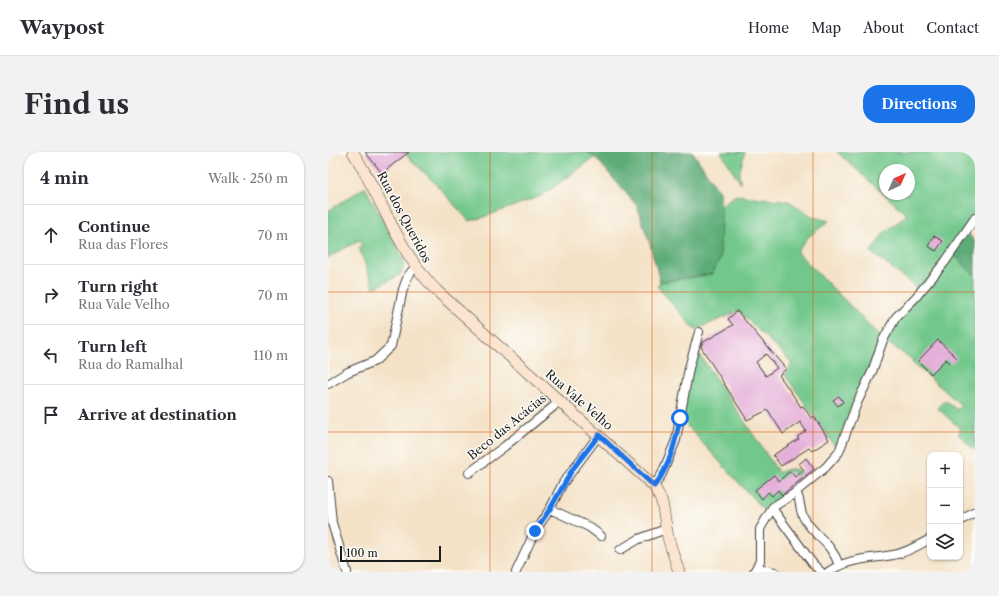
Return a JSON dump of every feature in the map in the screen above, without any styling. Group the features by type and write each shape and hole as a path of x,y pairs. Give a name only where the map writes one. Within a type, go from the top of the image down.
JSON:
{"street":[{"name":"Rua dos Queridos","path":"353,152 417,270"},
{"path":"775,572 756,570 760,561 760,529 772,508 796,492 826,466 839,452 857,403 872,372 883,340 896,317 915,298 945,262 975,218"},
{"path":"328,384 348,372 374,361 391,346 395,320 406,280 417,270"},
{"name":"Rua Vale Velho","path":"417,270 443,296 654,486 662,502 666,529 679,572"},
{"path":"654,486 662,474 676,440 689,368 698,332"},
{"name":"Beco das Acácias","path":"469,473 553,407 559,399"},
{"path":"516,572 535,531 550,509 572,470 599,435"},
{"path":"328,481 332,523 348,572"},
{"path":"796,492 799,496 799,508 804,520 835,554 839,565"},
{"path":"772,508 813,564 822,572"},
{"path":"550,509 589,527 601,536"},
{"path":"963,519 975,512"},
{"path":"620,550 639,539 666,529"},
{"path":"828,572 839,565 863,558 895,555 927,540"}],"green space":[{"path":"403,152 587,152 595,157 541,196 469,221 435,183"},
{"path":"587,152 693,152 719,192 721,205 720,259 712,274 660,282 650,244 637,206 595,157"},
{"path":"721,152 745,152 739,174 741,184"},
{"path":"837,152 975,152 975,218 952,252 975,276 975,451 958,434 961,429 937,408 945,400 957,410 961,405 912,362 913,360 883,340 839,452 785,375 792,363 739,311 695,330 657,286 660,282 712,274 720,259 721,205 736,195 789,201 813,217 829,221 807,238 797,252 883,339 920,293 913,285 871,252 884,233 907,215 890,200 915,200 915,164 879,164 879,190"},
{"path":"365,187 405,262 401,274 374,288 359,248 362,244 359,240 328,258 328,211"},
{"path":"967,232 975,242 975,276 952,252"},
{"path":"695,348 779,473 787,469 791,469 799,471 809,479 768,515 680,418"}],"building":[{"path":"365,152 409,152 382,173"},
{"path":"934,236 943,241 936,251 928,246"},
{"path":"737,311 786,369 779,375 801,407 803,406 811,418 814,416 829,440 812,451 809,448 781,466 773,455 799,439 797,437 806,431 800,422 783,434 768,410 747,420 701,347 702,343 733,325 728,319","holes":["766,354 777,368 766,376 756,362"]},
{"path":"938,340 957,358 951,364 946,359 931,374 918,361"},
{"path":"839,396 843,402 838,406 833,400"},
{"path":"806,458 814,469 782,495 778,490 772,496 768,492 762,499 755,490 774,475 779,481 790,471 795,477 804,470 799,464"}],"route":[{"path":"535,531 550,509 563,483 599,435 654,486 662,474 676,440 680,418"}]}
